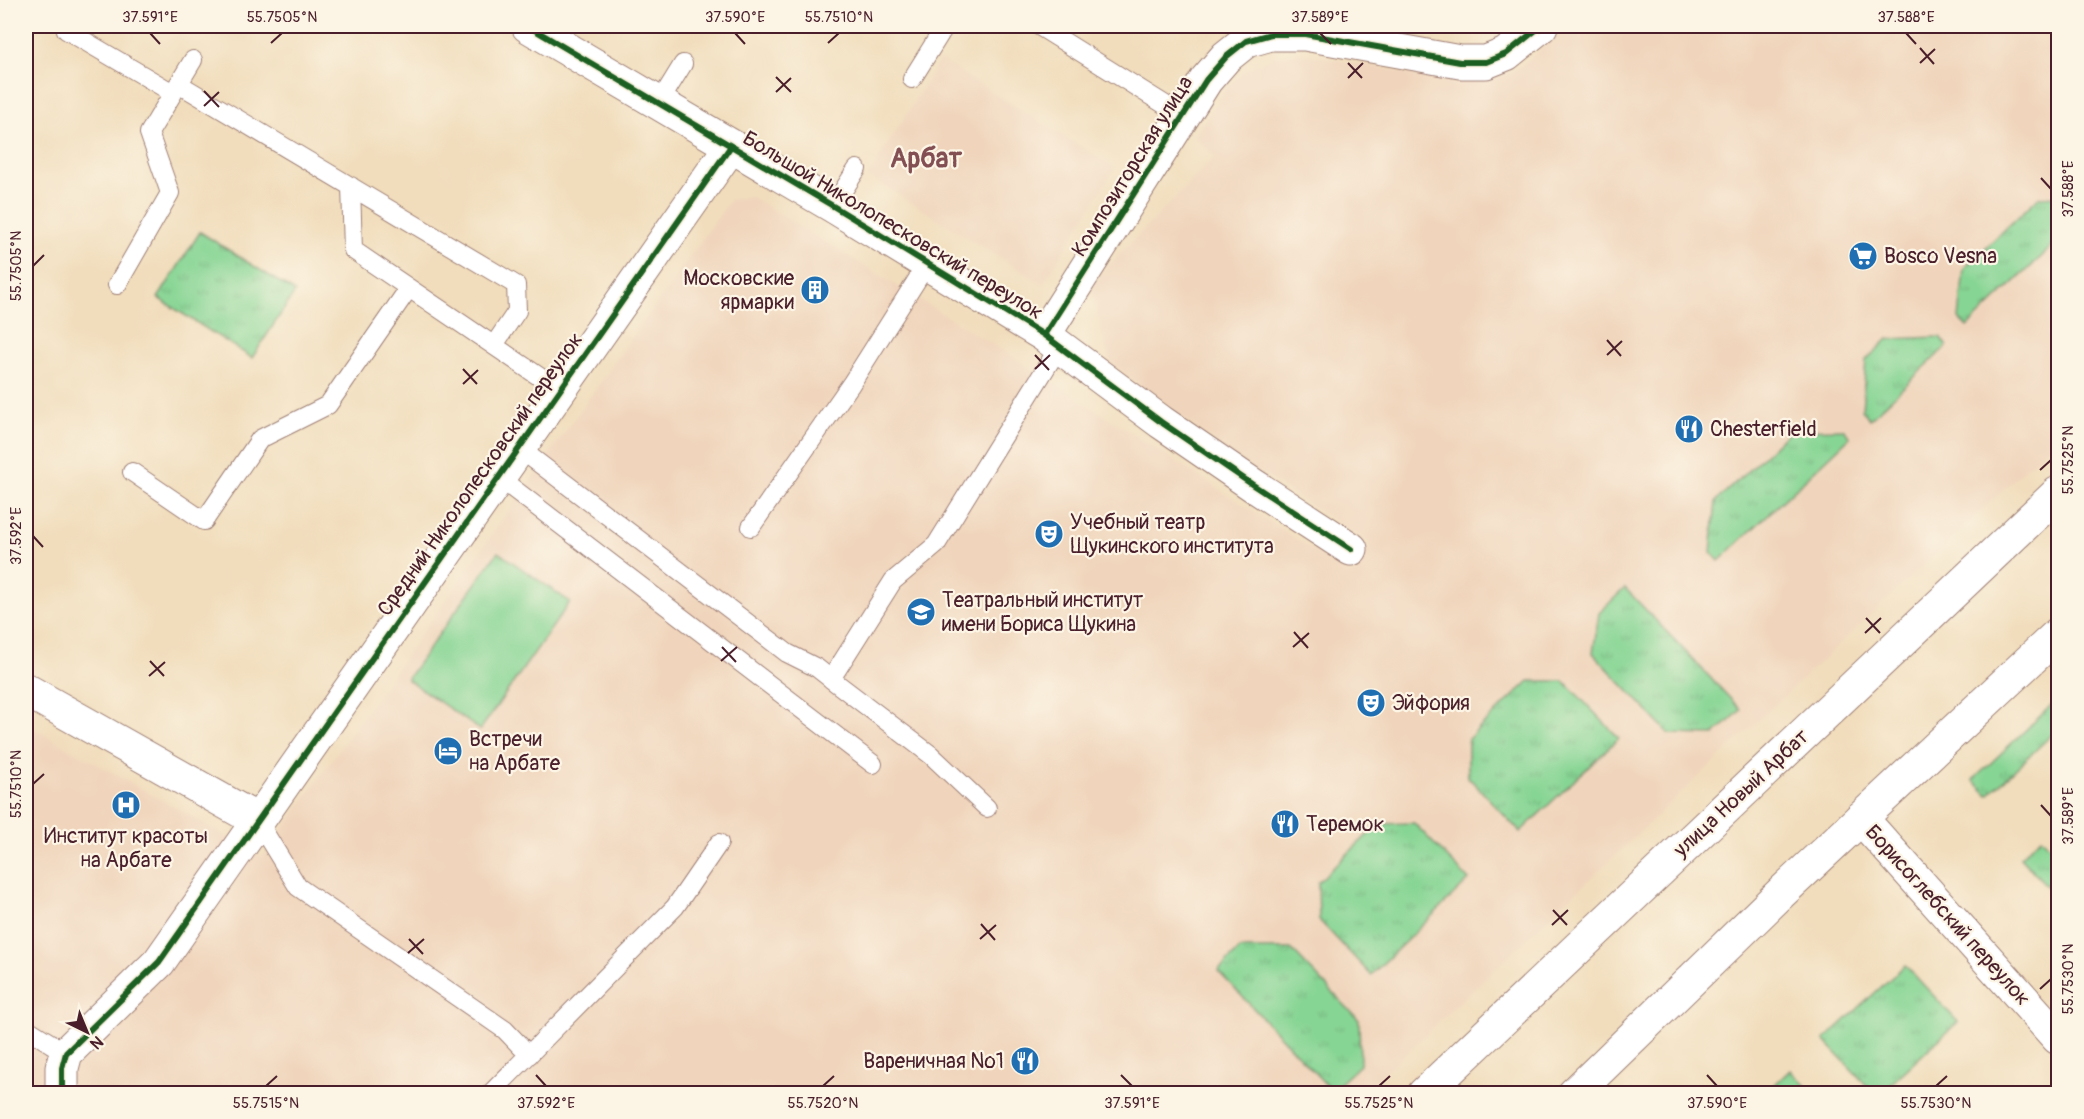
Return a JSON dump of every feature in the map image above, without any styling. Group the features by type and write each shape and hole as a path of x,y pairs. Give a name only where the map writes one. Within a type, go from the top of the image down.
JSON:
{"street":[{"name":"Большой Николопесковский переулок","path":"528,26 833,206 1052,341 1189,441 1351,549"},
{"name":"Композиторская улица","path":"1052,341 1206,80 1226,57 1246,41 1271,34 1305,34 1460,62 1486,62 1506,54 1541,26"},
{"name":"Средний Николопесковский переулок","path":"66,1053 159,962 731,146"},
{"name":"улица Новый Арбат","path":"1424,1094 2058,493"},
{"path":"1574,1094 1861,818 2058,634"},
{"path":"26,690 257,820"},
{"name":"Борисоглебский переулок","path":"1861,818 2058,1038"},
{"path":"62,1094 62,1068 66,1053"}],"lane":[{"path":"912,79 945,26"},
{"path":"1039,26 1183,116"},
{"path":"66,30 176,88 351,186 516,285 517,311 494,345"},
{"path":"117,285 170,193 149,133 194,60"},
{"path":"659,103 683,64"},
{"path":"833,206 857,169"},
{"path":"351,186 352,250 559,390"},
{"path":"751,527 851,384 927,264"},
{"path":"132,472 204,521 260,439 328,405 409,288"},
{"path":"831,679 893,581 936,545 1052,341"},
{"path":"519,448 787,653 817,668 931,756 987,808"},
{"path":"498,477 873,764"},
{"path":"257,820 298,887 505,1030 529,1055"},
{"path":"490,1094 675,907 719,843"},
{"path":"26,1028 66,1053"}],"shaded area":[{"path":"1565,26 2058,26 2058,438 1363,1093 26,1093 26,724 263,857 730,200 750,196 1010,355 1351,574 1370,544 1227,451 1110,363 1091,288 1103,271 1215,157 1194,137 1224,91 1244,71 1273,57 1297,53 1459,81 1484,80 1518,68"},
{"path":"940,60 1115,168 1043,284 868,176"}],"green space":[{"path":"2058,196 2058,241 1967,327 1959,319 1964,268 2039,197"},
{"path":"200,232 295,292 252,358 158,298"},
{"path":"1940,337 1947,346 1870,419 1862,410 1866,360 1888,339"},
{"path":"1843,429 1850,437 1719,561 1711,552 1716,501 1791,430"},
{"path":"498,552 570,602 480,730 407,679"},
{"path":"1625,588 1741,710 1714,735 1669,734 1593,653 1599,613"},
{"path":"1529,681 1564,681 1619,738 1520,832 1468,777 1468,739"},
{"path":"2058,699 2058,729 1988,795 1973,780"},
{"path":"1414,823 1469,880 1371,975 1319,920 1318,882 1379,824"},
{"path":"2041,837 2058,855 2058,898 2020,857"},
{"path":"1240,949 1291,949 1359,1020 1360,1065 1332,1091 1218,971"},
{"path":"1905,965 1958,1022 1881,1093 1874,1093 1824,1040"},
{"path":"1790,1070 1813,1093 1766,1093"}],"cycle path":[{"path":"528,26 833,206 1044,335 1161,422 1351,549"},
{"path":"1044,335 1206,80 1226,57 1246,41 1271,34 1305,34 1460,62 1486,62 1506,54 1541,26"},
{"path":"62,1094 62,1068 66,1053 159,962 731,146"}],"place":[{"name":"Bosco Vesna","path":"1863,256"},
{"name":"Московские ярмарки","path":"815,290"},
{"name":"Chesterfield","path":"1689,429"},
{"name":"Учебный театр Щукинского института","path":"1049,534"},
{"name":"Театральный институт имени Бориса Щукина","path":"921,612"},
{"name":"Эйфория","path":"1371,703"},
{"name":"Встречи на Арбате","path":"448,751"},
{"name":"Институт красоты на Арбате","path":"126,805"},
{"name":"Теремок","path":"1285,824"},
{"name":"Вареничная №1","path":"1025,1061"}],"district":[{"name":"Арбат","path":"926,158"}]}
